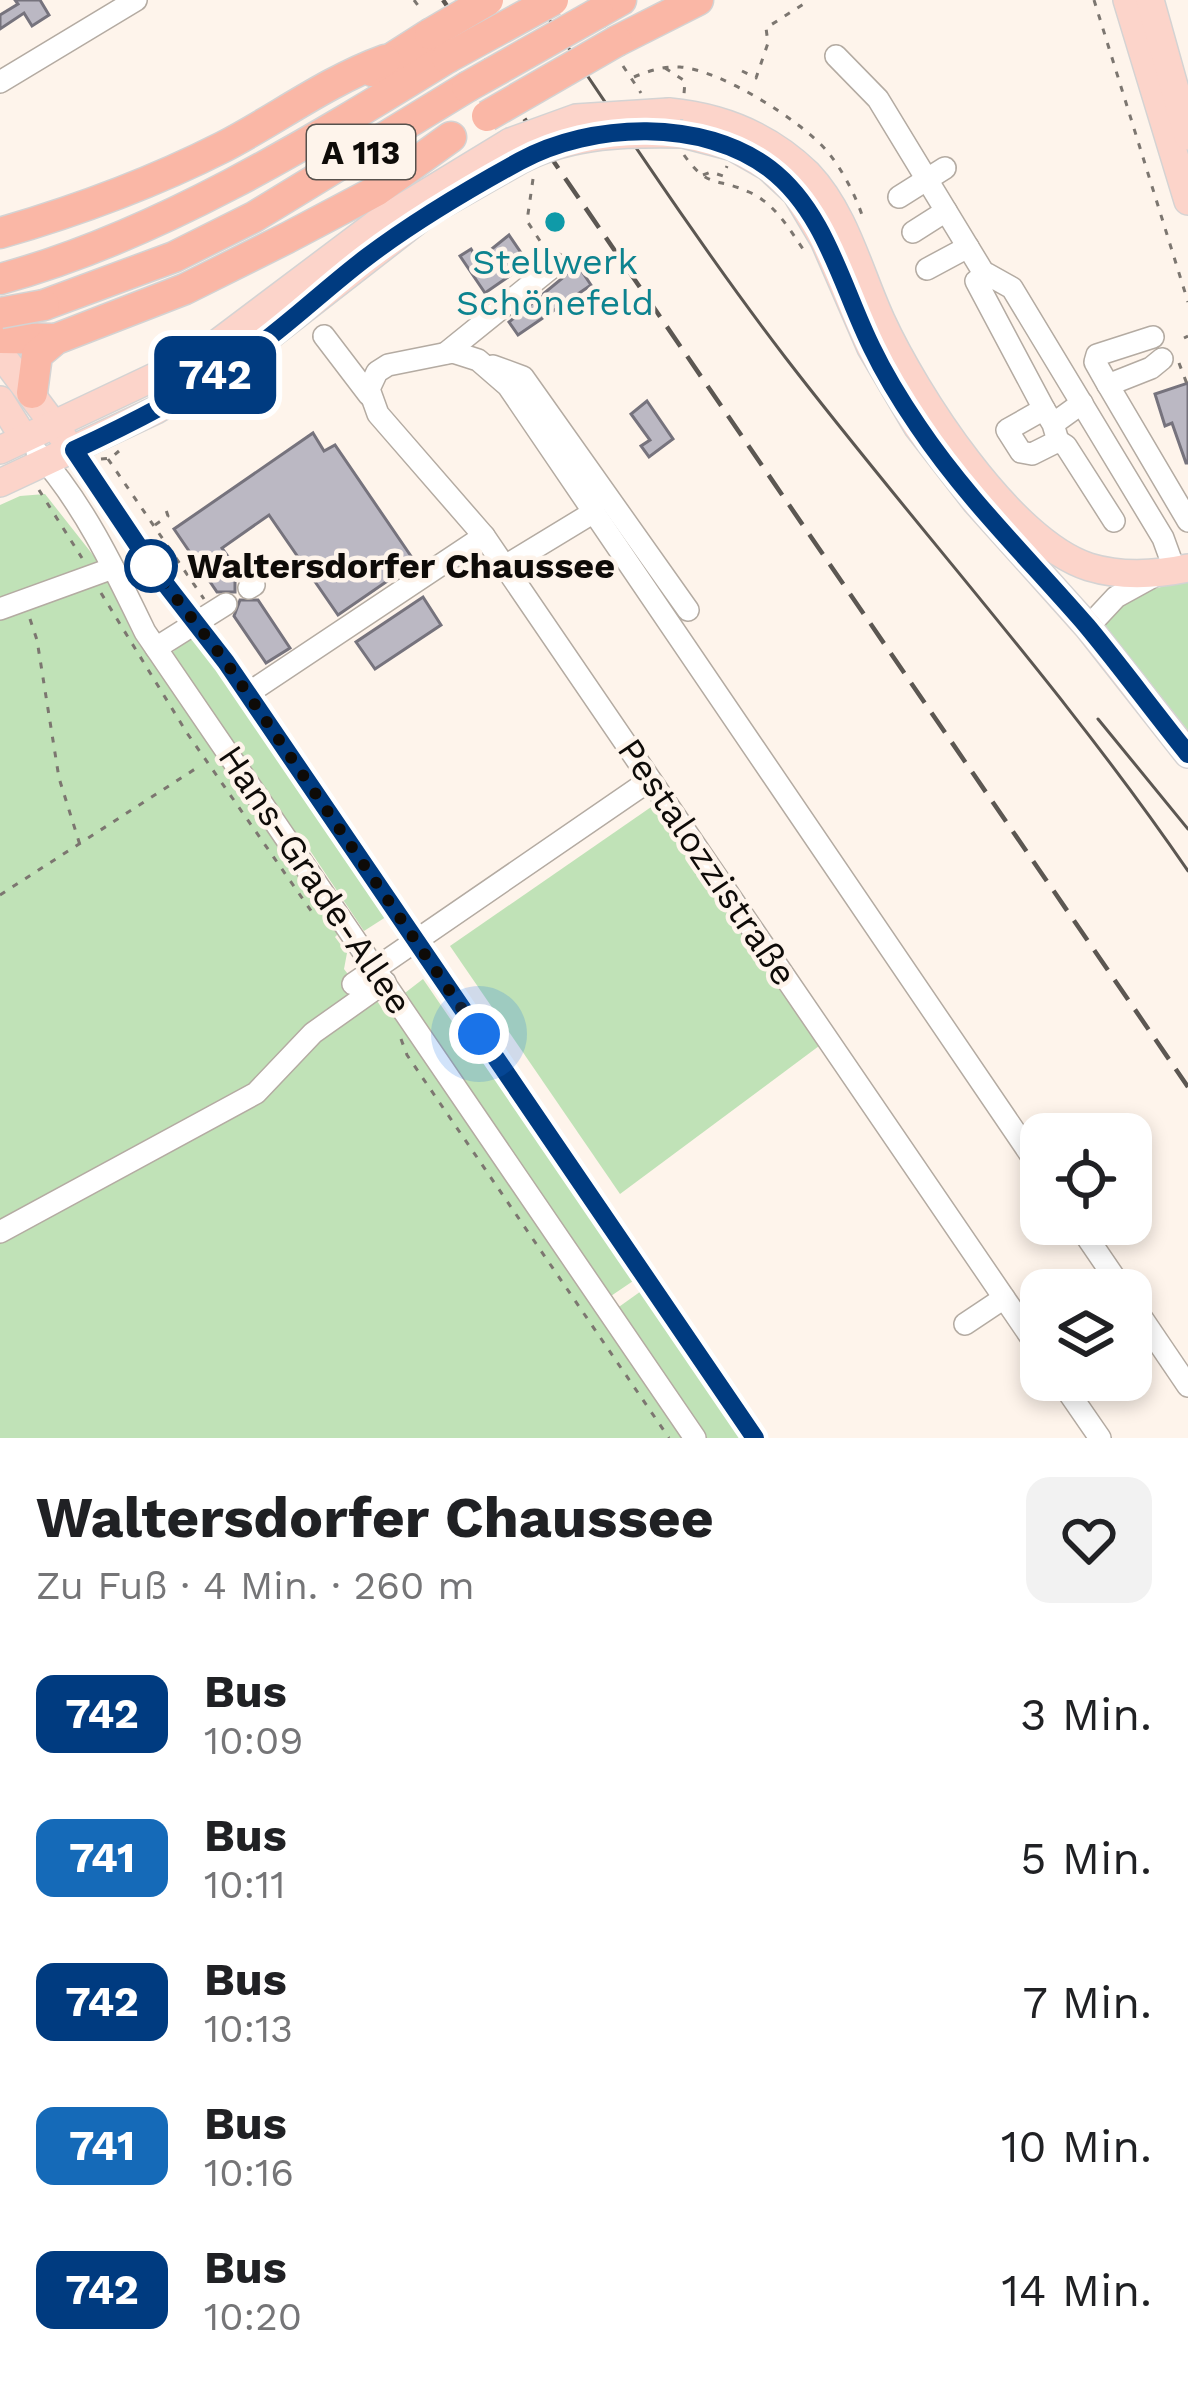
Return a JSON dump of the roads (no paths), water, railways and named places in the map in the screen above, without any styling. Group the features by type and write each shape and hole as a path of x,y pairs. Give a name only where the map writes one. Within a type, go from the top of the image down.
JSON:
{"highway":[{"path":"0,233 68,214 189,162 359,70 439,46 488,0"},
{"name":"A 113","path":"0,278 158,218 248,172 439,46 553,0"},
{"path":"254,217 284,209 451,136 617,50 666,9 698,0"},
{"name":"A 113","path":"0,313 96,288 174,257 254,217 609,6"},
{"path":"248,172 264,148 385,60"},
{"path":"32,393 37,356 56,339 185,289 287,238 376,190 451,136"},
{"path":"0,338 56,339"}],"main road":[{"path":"1127,0 1188,201"},
{"path":"1150,0 1188,136"},
{"path":"0,483 156,410 237,362 545,125 576,118 674,120 739,127 781,150 809,176 848,239 882,323 914,382 970,462 1033,533 1087,566 1173,571"},
{"path":"674,120 768,167 796,193 824,240 871,348 917,426 976,502 1088,627 1188,754"},
{"path":"0,400 12,444 203,354 377,224 516,151"},
{"path":"0,352 74,450"}],"street":[{"path":"0,82 136,0"},
{"path":"836,56 878,99 936,174 946,211 985,275 1012,288 1163,538 1173,571 1116,597 1088,627"},
{"path":"898,197 936,174"},
{"path":"913,232 946,211"},
{"path":"927,268 968,247"},
{"path":"446,352 556,264"},
{"path":"985,275 976,280 1052,424 1114,521"},
{"name":"Pestalozzistraße","path":"324,336 370,388 398,440 484,536 1020,1321"},
{"path":"1108,386 1151,368 1164,351 1097,355 1094,362 1108,386 1188,521"},
{"path":"370,388 388,365 446,352 467,353 508,386 1020,1139"},
{"path":"478,360 523,377 688,610"},
{"path":"1052,424 1082,404"},
{"name":"Hans-Grade-Allee","path":"12,444 46,462 113,568 156,648 694,1438"},
{"name":"Hans-Grade-Allee","path":"74,450 247,694 755,1438"},
{"path":"505,566 593,512"},
{"path":"247,694 484,536"},
{"path":"0,609 113,568"},
{"path":"156,648 226,604"},
{"path":"0,1232 256,1093 313,1033 415,940 650,780"},
{"path":"353,984 380,975"},
{"path":"965,1324 1004,1298"},
{"path":"1152,1333 1188,1386"},
{"path":"1074,1401 1100,1438"}],"tram line":[{"path":"536,0 752,314 1042,675 1188,871"},
{"path":"1098,719 1188,829"}],"railway":[{"path":"443,0 1188,1087"}],"place":[{"name":"Stellwerk Schönefeld","path":"555,222"},
{"name":"Waltersdorfer Chaussee","path":"151,566"}]}
